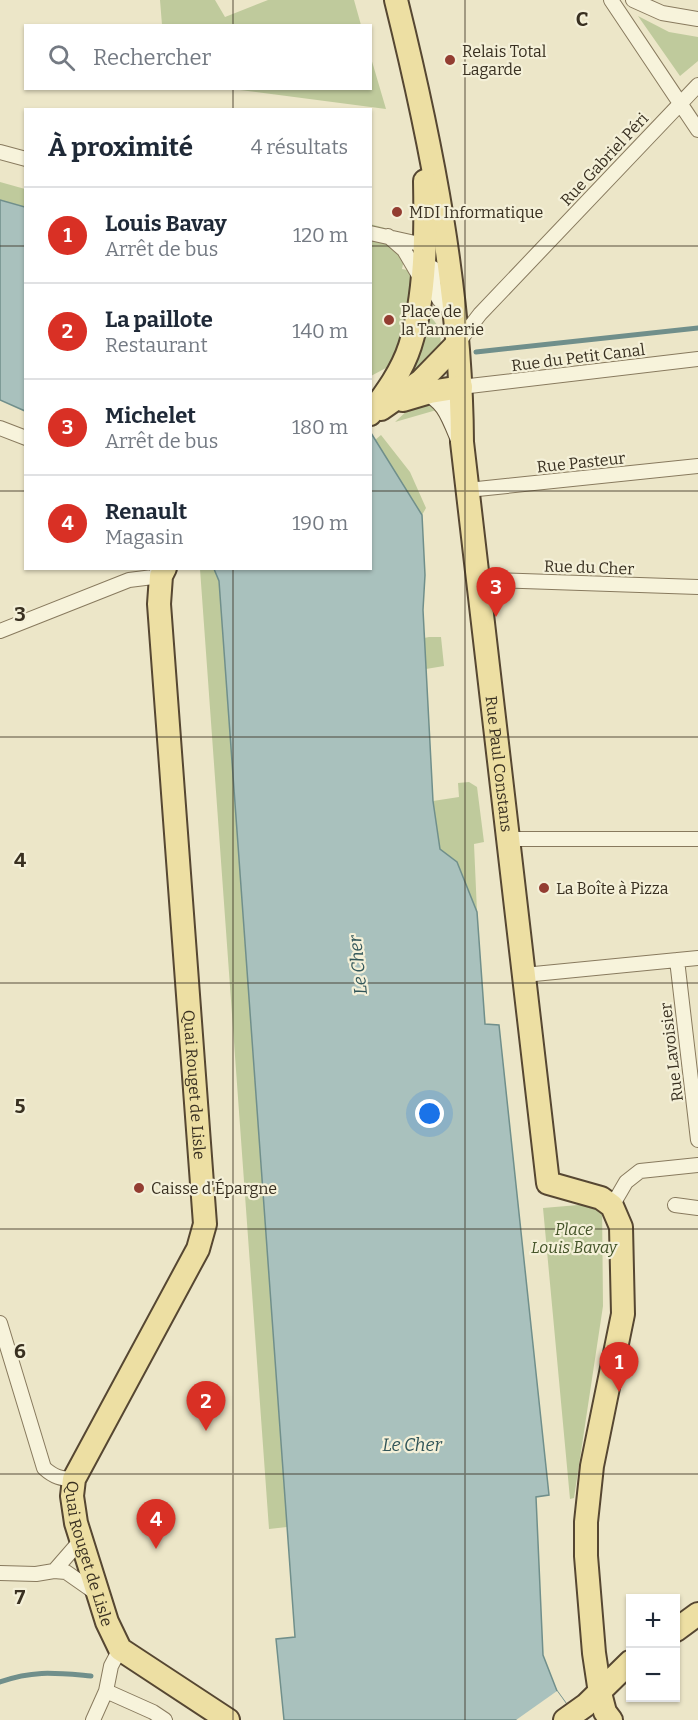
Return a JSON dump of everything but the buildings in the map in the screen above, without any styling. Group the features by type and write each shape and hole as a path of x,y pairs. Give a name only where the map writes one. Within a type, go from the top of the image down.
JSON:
{"main road":[{"path":"378,407 410,347 420,298 426,217 425,128 396,0"},
{"name":"Rue Paul Constans","path":"425,128 437,181 445,235 461,387 462,442 548,1183 601,1198 612,1206"},
{"path":"421,389 457,344"},
{"path":"378,407 421,389 461,387"},
{"name":"Quai Rouget de Lisle","path":"160,571 159,604 205,1224 198,1249 75,1479 72,1496 76,1523 97,1593 112,1635 120,1649 228,1720"},
{"path":"611,1720 605,1712 600,1693 586,1556 586,1522 592,1466 623,1314 621,1227 612,1206"},
{"path":"680,1627 698,1614"},
{"path":"680,1643 698,1631"},
{"path":"600,1693 626,1666"},
{"path":"572,1715 600,1693 626,1677"}],"street":[{"path":"611,0 698,130"},
{"path":"633,0 662,13 698,19"},
{"name":"Rue Gabriel Péri","path":"457,344 480,314 698,85"},
{"path":"0,152 24,158"},
{"path":"426,217 433,235 433,285 436,297 453,310 467,315 480,314"},
{"path":"372,233 424,245"},
{"path":"388,236 404,250 421,279"},
{"name":"Rue du Petit Canal","path":"461,387 698,359"},
{"path":"421,389 439,397 451,415 462,442"},
{"path":"0,428 24,437"},
{"name":"Rue Pasteur","path":"468,490 698,466"},
{"path":"0,631 129,580 160,571"},
{"name":"Rue du Cher","path":"478,582 495,580 698,587"},
{"path":"508,839 698,839"},
{"path":"524,975 698,958"},
{"name":"Rue Lavoisier","path":"677,960 698,1140"},
{"path":"612,1206 626,1182 640,1171 698,1165"},
{"path":"675,1205 698,1208"},
{"path":"0,1323 6,1366 44,1468 52,1475 63,1479 75,1479"},
{"path":"54,1570 81,1540"},
{"path":"0,1573 36,1574 54,1570 66,1572 97,1593"},
{"path":"93,1720 106,1691 111,1666 120,1649"},
{"path":"106,1691 153,1712 165,1720"}],"green space":[{"path":"160,0 215,0 225,17 268,0 354,0 361,24 162,24"},
{"path":"638,16 669,32 698,37 698,61 680,76"},
{"path":"372,61 386,109 240,90 372,90"},
{"path":"0,182 24,189 24,207 0,200"},
{"path":"372,225 385,228 406,250 402,269 418,272 397,362 372,375"},
{"path":"425,312 437,326 441,344 406,382"},
{"path":"425,394 440,409 395,422"},
{"path":"381,435 410,472 426,508 422,515 375,440"},
{"path":"200,570 214,570 219,581 287,1527 269,1529"},
{"path":"441,637 444,666 426,669 424,638"},
{"path":"469,782 477,787 484,842 474,844 477,912 457,862 440,850 433,801 459,797 458,783"},
{"name":"Place Louis Bavay","path":"602,1203 603,1306 574,1498 570,1499 543,1208"}],"water":[{"path":"0,200 24,207 24,411 0,400"},
{"name":"Le Cher","path":"372,435 422,515 425,575 423,610 433,801 440,849 457,862 477,912 485,1024 499,1025 549,1495 536,1497 543,1655 557,1691 578,1720 284,1720 276,1639 295,1637 219,581 214,570 372,570"}],"pier":[{"path":"557,1691 578,1720 516,1720"}],"waterway":[{"path":"476,352 698,328"},
{"path":"0,1682 34,1674 91,1676"}],"place":[{"name":"Relais Total Lagarde","path":"450,60"},
{"name":"MDI Informatique","path":"397,212"},
{"name":"Place de la Tannerie","path":"389,320"},
{"name":"Michelet","path":"496,617"},
{"name":"La Boîte à Pizza","path":"544,888"},
{"name":"Caisse d'Épargne","path":"139,1188"},
{"name":"Louis Bavay","path":"619,1392"},
{"name":"La paillote","path":"206,1431"},
{"name":"Renault","path":"156,1549"}]}
